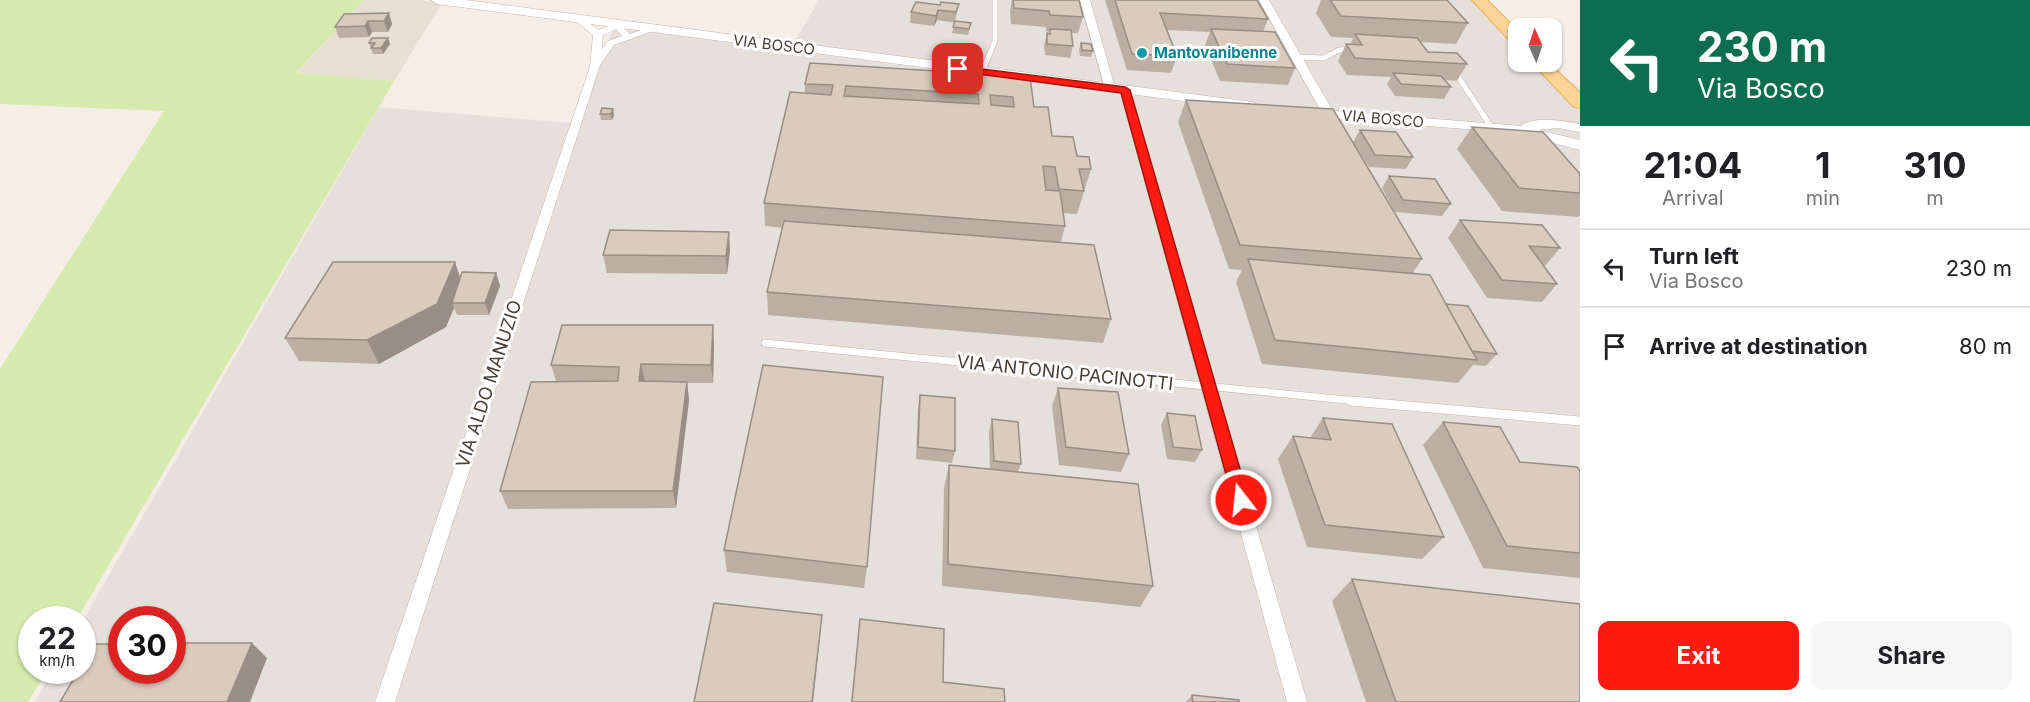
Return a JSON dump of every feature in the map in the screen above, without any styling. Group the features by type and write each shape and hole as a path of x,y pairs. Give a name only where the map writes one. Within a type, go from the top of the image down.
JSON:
{"main road":[{"path":"1479,0 1508,30"},
{"path":"1549,72 1580,103"}],"street":[{"name":"VIA BOSCO","path":"437,0 1272,108"},
{"path":"1085,0 1117,89 1209,388 1297,702"},
{"path":"1264,0 1329,115"},
{"path":"580,20 598,34 618,25 628,38"},
{"name":"VIA ALDO MANUZIO","path":"595,67 610,43 653,29"},
{"name":"VIA ALDO MANUZIO","path":"385,702 595,67 598,34"},
{"name":"VIA BOSCO","path":"1558,124 1580,109"},
{"name":"VIA BOSCO","path":"1295,111 1492,128 1514,129 1558,124 1580,128"},
{"name":"VIA BOSCO","path":"1514,129 1580,145"},
{"name":"VIA BOSCO","path":"1563,140 1580,138"}],"lane":[{"path":"982,72 995,41 995,0"},
{"path":"1296,57 1324,58 1339,50 1357,50"},
{"path":"1446,64 1454,69 1492,128"},
{"name":"VIA ANTONIO PACINOTTI","path":"765,342 1209,388 1580,421"}],"shaded area":[{"path":"364,0 419,0 442,3 394,81 296,74"},
{"path":"819,0 1476,0 1508,34 1508,72 1551,72 1580,86 1580,702 35,702 45,684 96,684 96,606 91,606 379,107 571,123 615,26 793,44"}],"green space":[{"path":"0,0 364,0 296,73 394,81 85,606 18,606 18,684 39,684 28,702 0,702 0,369 164,111 0,104"}],"building":[{"path":"1013,0 1079,0 1083,17 1050,15 1049,11 1014,8"},
{"path":"1115,0 1257,0 1268,19 1160,13 1177,56 1132,54"},
{"path":"1330,0 1447,0 1468,23 1341,16"},
{"path":"916,2 940,5 941,2 959,4 956,12 938,10 936,16 911,12"},
{"path":"389,13 384,21 368,21 365,26 335,27 344,14"},
{"path":"955,21 971,23 969,29 953,27"},
{"path":"1050,29 1071,30 1073,46 1047,44 1047,33 1050,34"},
{"path":"1211,29 1275,32 1295,68 1227,64"},
{"path":"1355,34 1417,38 1428,52 1457,53 1467,64 1355,58 1346,44 1362,45"},
{"path":"372,38 388,38 381,48 371,48 375,43 369,43"},
{"path":"1081,43 1091,44 1093,51 1082,50"},
{"path":"810,63 1030,77 1034,107 1048,107 1052,136 1073,137 1077,156 1089,157 1091,169 1079,169 1084,191 1059,189 1055,167 1043,166 1046,190 1060,191 1065,226 764,203 790,92 831,95 833,85 805,84","holes":["846,86 978,94 979,104 844,96","990,95 1013,97 1014,107 991,105"]},
{"path":"1393,73 1441,76 1451,87 1401,84"},
{"path":"1186,100 1333,109 1422,259 1240,245"},
{"path":"602,108 613,109 611,114 600,114"},
{"path":"1472,127 1543,132 1580,174 1580,193 1519,188"},
{"path":"1360,130 1396,132 1413,157 1375,155"},
{"path":"1389,176 1435,179 1451,204 1403,200"},
{"path":"1460,220 1542,225 1560,248 1529,246 1557,284 1502,280"},
{"path":"784,221 1094,245 1111,319 767,292"},
{"path":"610,230 729,232 726,256 603,255"},
{"path":"1248,259 1430,275 1477,360 1275,340"},
{"path":"333,262 455,262 437,304 367,340 285,338"},
{"path":"462,272 496,273 485,303 452,303"},
{"path":"1446,304 1468,306 1497,354 1472,351"},
{"path":"562,325 713,325 711,365 641,364 639,381 687,382 673,491 500,491 531,382 618,381 619,367 551,365"},
{"path":"763,365 883,377 867,567 724,550"},
{"path":"1058,388 1118,392 1129,454 1066,447"},
{"path":"920,395 955,398 955,451 918,447"},
{"path":"1167,413 1195,416 1202,450 1173,447"},
{"path":"1323,418 1392,424 1444,537 1325,525 1293,436 1331,440"},
{"path":"992,419 1018,422 1021,464 994,461"},
{"path":"1443,422 1500,427 1520,462 1577,467 1580,471 1580,553 1507,546"},
{"path":"949,465 1138,484 1153,586 948,564"},
{"path":"1352,579 1580,604 1580,702 1396,702"},
{"path":"714,603 822,615 812,702 694,702"},
{"path":"860,619 944,629 943,682 1004,689 1005,702 852,702"},
{"path":"186,643 252,643 227,702 60,702 71,684 96,684 96,644 108,644 108,684 186,684"},
{"path":"1192,695 1239,700 1239,702 1193,702"}],"place":[{"name":"Mantovanibenne","path":"1142,53"}],"route":[{"path":"958,69 1125,90 1241,500"}]}
